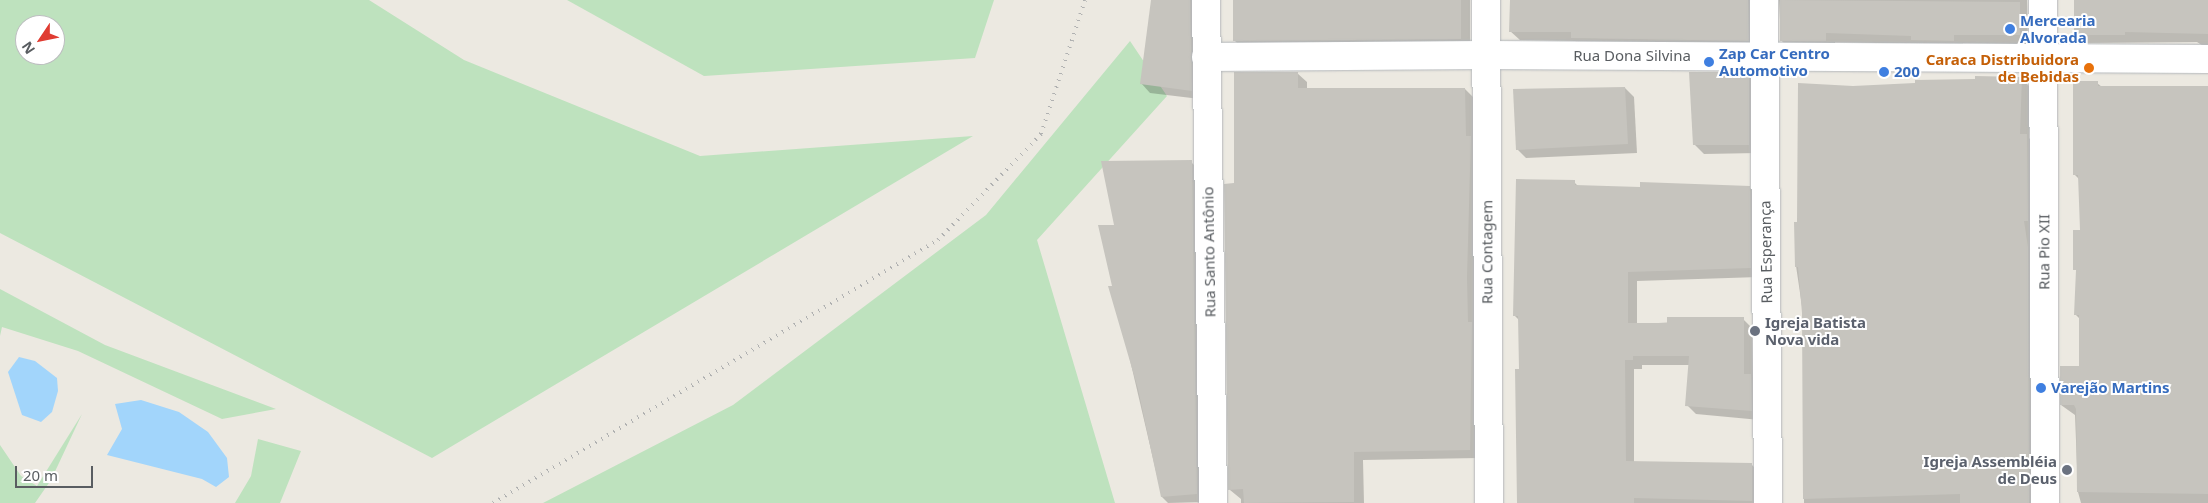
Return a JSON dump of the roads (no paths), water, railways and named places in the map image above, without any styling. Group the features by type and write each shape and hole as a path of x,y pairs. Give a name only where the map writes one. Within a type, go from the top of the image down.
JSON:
{"street":[{"name":"Rua Santo Antônio","path":"1206,0 1213,503"},
{"name":"Rua Contagem","path":"1486,0 1489,503"},
{"name":"Rua Esperança","path":"1764,0 1768,503"},
{"name":"Rua Pio XII","path":"2043,0 2045,503"},
{"name":"Rua Dona Silvina","path":"1206,57 1486,55 2043,60 2208,59"}],"water":[{"path":"19,357 35,361 57,378 58,391 52,412 41,422 22,415 8,372"},
{"path":"141,400 179,412 208,432 227,458 229,477 216,487 202,479 107,455 122,429 115,404"}],"railway":[{"path":"493,503 938,240 1041,134 1085,0"}],"place":[{"name":"Mercearia Alvorada","path":"2010,29"},
{"name":"Zap Car Centro Automotivo","path":"1709,62"},
{"name":"Caraca Distribuidora de Bebidas","path":"2089,68"},
{"name":"200","path":"1884,72"},
{"name":"Igreja Batista Nova vida","path":"1755,331"},
{"name":"Varejão Martins","path":"2041,388"},
{"name":"Igreja Assembléia de Deus","path":"2067,470"}]}
